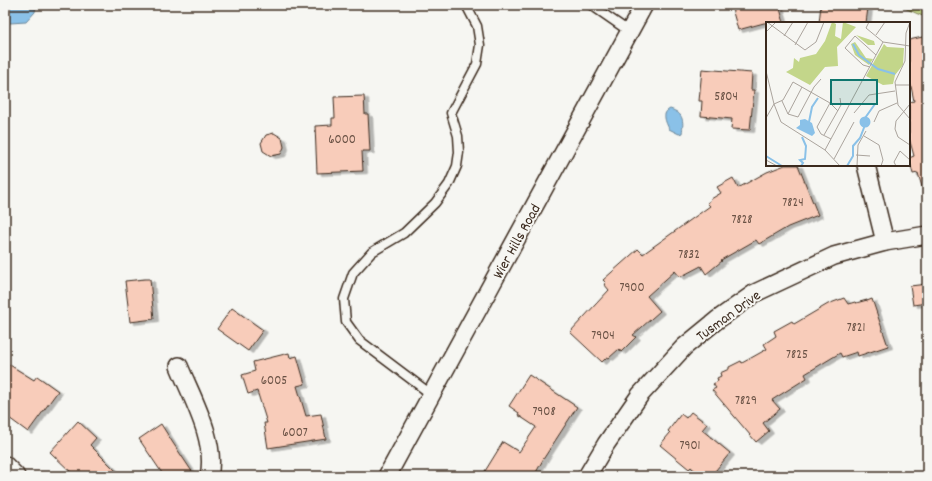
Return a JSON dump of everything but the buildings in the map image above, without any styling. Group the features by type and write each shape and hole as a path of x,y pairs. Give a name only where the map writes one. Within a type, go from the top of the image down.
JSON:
{"street":[{"name":"Wier Hills Road","path":"387,476 644,5"},
{"path":"866,166 885,242"},
{"name":"Tusman Drive","path":"587,476 606,444 640,395 684,347 755,293 834,256 885,242 927,235"},
{"path":"179,366 206,429 211,467 209,476"},
{"path":"5,465 16,476"}],"lane":[{"path":"432,395 359,340 346,322 344,300 353,273 372,252 404,233 435,203 449,184 456,166 459,152 458,136 451,113 476,64 480,45 477,26 466,5"},
{"path":"591,5 630,32"}],"green space":[{"path":"898,5 927,5 927,18"}],"water":[{"path":"5,5 36,5 35,12 26,22 10,23 5,20"},
{"path":"670,109 678,113 682,118 682,133 679,134 669,129 665,115"}]}
